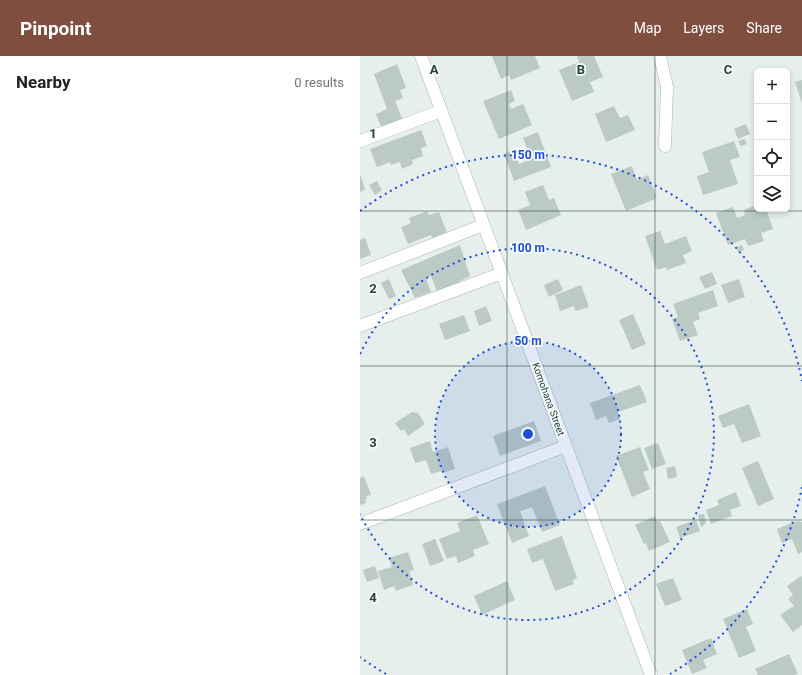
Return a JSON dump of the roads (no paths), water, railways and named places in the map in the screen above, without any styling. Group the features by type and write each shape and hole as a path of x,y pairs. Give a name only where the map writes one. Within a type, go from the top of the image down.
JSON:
{"street":[{"name":"Komohana Street","path":"421,56 651,675"},
{"path":"660,56 667,87 665,146"},
{"path":"360,141 441,111"},
{"path":"360,273 483,225"},
{"path":"360,326 502,273"},
{"path":"360,524 566,446"}]}
